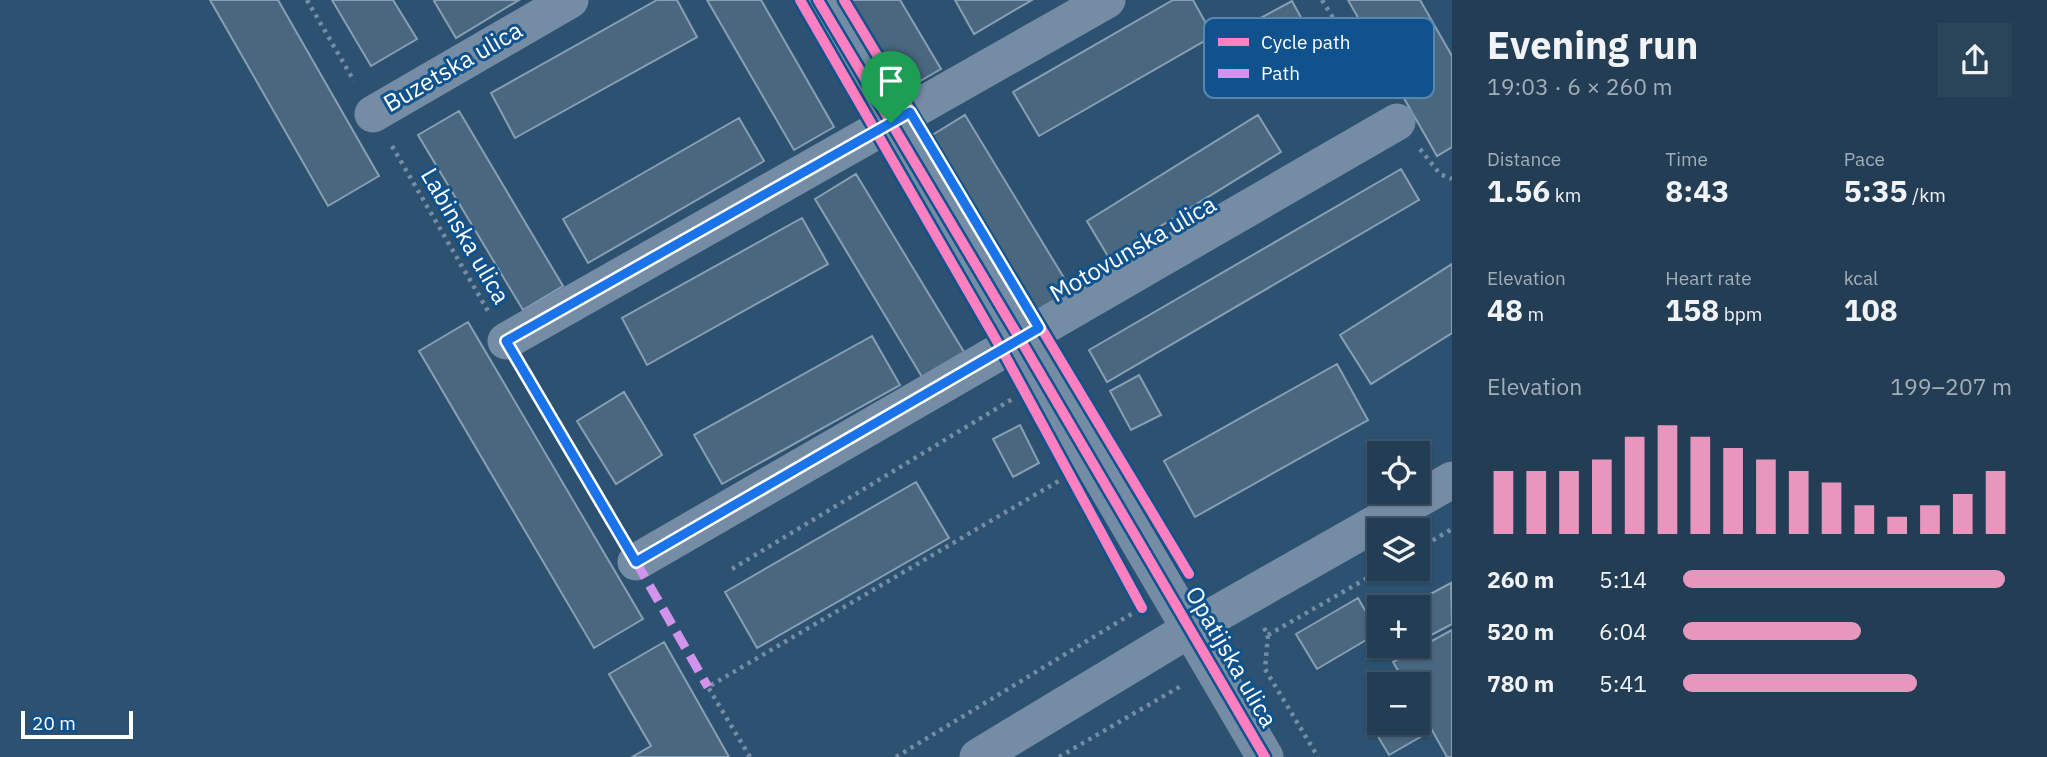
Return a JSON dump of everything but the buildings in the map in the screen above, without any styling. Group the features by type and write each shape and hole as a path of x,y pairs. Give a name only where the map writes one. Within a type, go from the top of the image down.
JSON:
{"street":[{"name":"Buzetska ulica","path":"373,114 570,0"},
{"name":"Opatijska ulica","path":"818,0 891,123 1011,345 1190,629 1265,757"},
{"path":"506,341 1107,0"},
{"name":"Motovunska ulica","path":"636,562 1397,122"},
{"path":"1190,629 1452,480"},
{"name":"Opatijska ulica","path":"978,757 1190,629"}],"path":[{"path":"732,569 1024,392 1011,345"},
{"path":"1062,463 1075,487"},
{"path":"750,757 708,687 1069,475"},
{"path":"1430,541 1452,528"},
{"path":"1268,635 1367,578"},
{"path":"896,757 1142,608 1135,596"},
{"path":"1248,596 1268,635 1265,669 1318,757"}],"marked path":[{"path":"636,562 708,687"}],"cycle path":[{"path":"800,0 1002,350 1142,608"},
{"path":"818,0 1265,757"},
{"path":"844,0 1189,574"}],"route":[{"path":"910,112 1039,328 636,562 506,341 891,123 910,112"}]}
